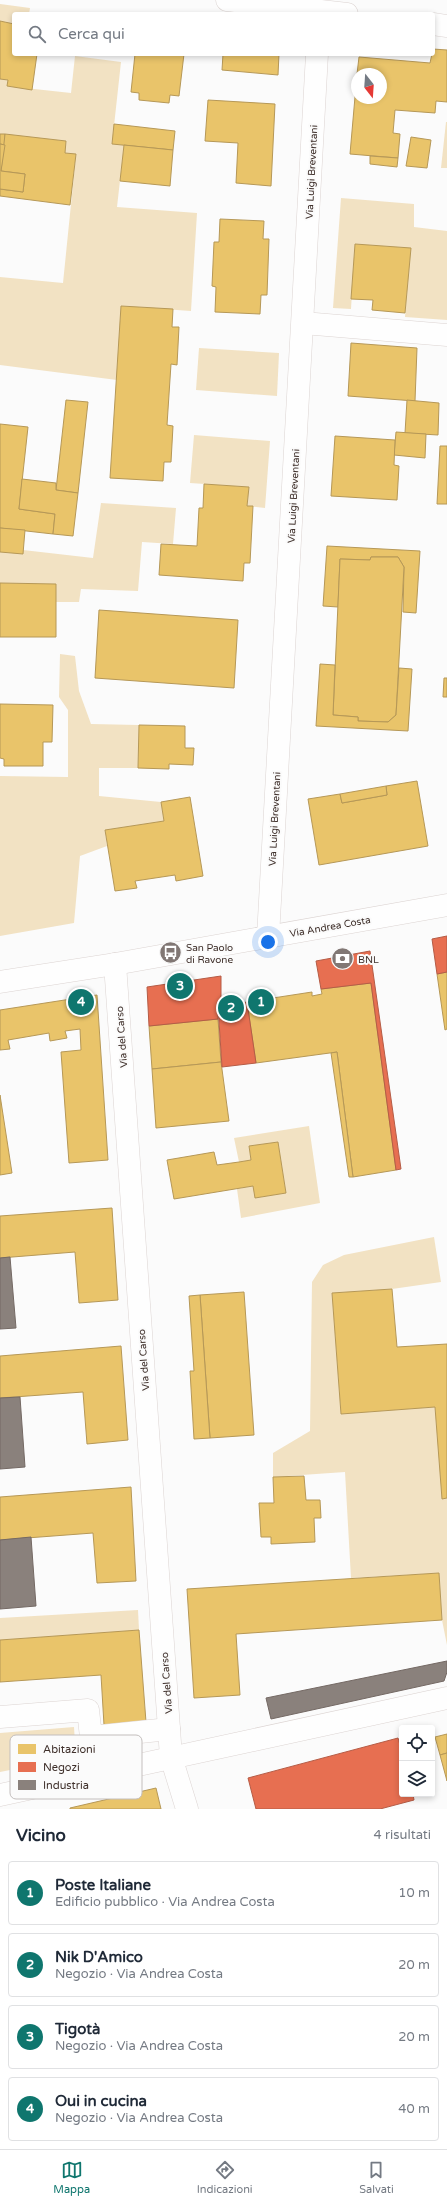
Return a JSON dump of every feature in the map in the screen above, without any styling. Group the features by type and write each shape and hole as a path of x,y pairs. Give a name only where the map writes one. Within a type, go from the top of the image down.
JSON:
{"street":[{"path":"227,0 319,8 338,12"},
{"path":"435,24 447,26"},
{"name":"Via Luigi Breventani","path":"268,937 303,323 316,56"},
{"path":"303,323 447,335"},
{"name":"Via Andrea Costa","path":"0,982 115,964 447,905"},
{"name":"Via del Carso","path":"115,964 171,1757 187,1809"},
{"path":"142,1764 289,1734 447,1698"},
{"path":"0,1716 88,1710 91,1735"},
{"path":"110,1735 169,1729"},
{"path":"0,1796 10,1794"}],"shaded area":[{"path":"0,4 30,8 29,12 12,12 12,24 0,21"},
{"path":"75,56 121,62 112,144 124,145 117,207 197,213 191,311 121,306 117,380 0,365 0,277 63,283 76,155 65,153 66,141 0,134 0,79 8,80 7,86 71,93"},
{"path":"446,122 447,168 441,168"},
{"path":"341,198 414,204 414,227 447,231 447,320 405,317 410,248 355,244 351,309 333,308"},
{"path":"199,348 279,353 277,396 196,390"},
{"path":"194,435 270,441 265,508 247,506 249,487 190,483"},
{"path":"101,503 176,508 173,544 142,542 138,591 81,589 79,602 56,602 56,584 0,583 0,552 23,550 93,558"},
{"path":"60,654 75,656 79,691 91,724 139,725 138,768 99,768 99,796 161,802 164,821 105,830 107,846 80,856 74,923 0,936 0,776 68,777 68,710 59,697"},
{"path":"309,1126 320,1203 241,1218 237,1189 253,1186 256,1198 286,1193 278,1142 249,1146 251,1160 239,1162 234,1138"},
{"path":"434,1237 441,1282 392,1289 332,1293 341,1414 435,1407 443,1499 447,1498 447,1645 442,1620 439,1573 351,1578 345,1472 273,1477 273,1453 310,1431 312,1282 323,1265 344,1255"},
{"path":"138,1610 139,1630 0,1640 0,1618"},
{"path":"74,1727 75,1735 10,1735 10,1770 0,1772 0,1733"}],"building: Abitazioni":[{"path":"0,21 12,24 12,56 37,56 32,90 7,86 8,80 0,79"},
{"path":"435,49 447,50 447,102 436,101 435,113 395,110 393,133 400,134 398,158 350,154 354,104 387,104 387,68 358,68 359,57 430,63 432,56 435,56"},
{"path":"135,56 184,56 179,96 170,95 169,103 139,100 139,93 131,92"},
{"path":"223,56 279,56 278,75 222,70"},
{"path":"208,100 275,104 271,186 236,183 238,143 205,141"},
{"path":"114,124 175,131 173,150 112,144"},
{"path":"0,134 5,134 5,145 0,144"},
{"path":"5,134 66,141 65,153 76,154 70,205 0,196 0,189 23,192 25,174 1,171"},
{"path":"411,137 431,140 427,168 406,166"},
{"path":"0,144 5,145 1,171 25,174 23,192 0,189"},
{"path":"124,145 173,150 170,186 120,181"},
{"path":"370,156 398,158 397,167 370,164"},
{"path":"220,219 264,221 263,239 269,239 267,295 261,295 260,314 215,312 216,287 212,286 214,242 219,242"},
{"path":"355,244 411,248 405,313 372,310 373,300 351,299"},
{"path":"121,306 173,309 172,327 179,327 177,365 171,364 167,425 173,426 171,462 164,462 163,481 110,478"},
{"path":"351,343 417,348 415,401 348,396"},
{"path":"66,400 88,402 78,493 56,490"},
{"path":"407,400 439,403 438,435 405,433"},
{"path":"0,424 28,427 19,509 55,514 53,534 0,528"},
{"path":"396,432 426,434 425,458 394,455"},
{"path":"335,436 395,440 394,465 399,466 397,500 331,496"},
{"path":"440,446 447,446 447,504 437,504"},
{"path":"22,479 56,483 56,490 78,493 73,536 53,534 55,514 19,509"},
{"path":"204,484 249,487 247,506 253,506 250,563 244,563 243,581 159,575 161,544 197,546 199,508 203,508"},
{"path":"0,528 25,530 23,554 0,552"},
{"path":"327,546 420,551 416,613 403,612 404,567 398,557 371,557 370,560 340,559 338,607 323,606"},
{"path":"371,557 398,557 404,567 396,715 388,722 358,721 358,717 333,715 340,559 370,560"},
{"path":"0,583 56,584 56,637 0,637"},
{"path":"99,610 238,620 234,688 95,678"},
{"path":"320,664 335,665 333,715 358,717 358,721 388,722 396,715 399,668 412,669 408,731 316,726"},
{"path":"444,678 447,678 447,697 443,697"},
{"path":"0,704 53,705 52,742 43,742 43,766 4,766 4,759 0,758"},
{"path":"139,725 185,726 185,748 194,748 193,765 169,764 169,769 138,768"},
{"path":"417,781 428,846 319,865 308,799 340,794 342,803 387,795 386,786"},
{"path":"386,786 387,795 342,803 340,794"},
{"path":"190,797 203,876 176,881 175,875 135,881 137,888 115,891 105,830 164,821 161,802"},
{"path":"447,972 447,1029 445,1030 437,974"},
{"path":"371,983 396,1170 353,1177 337,1052 256,1063 247,1002 312,992 312,996 322,994 321,989"},
{"path":"97,995 108,1160 69,1163 61,1052 81,1050 80,1029 65,1031 67,1038 50,1041 49,1033 8,1040 10,1049 0,1050 0,1010"},
{"path":"218,1019 221,1062 152,1069 149,1026"},
{"path":"337,1052 353,1177 349,1177 331,1053"},
{"path":"221,1062 229,1121 156,1128 152,1069"},
{"path":"0,1095 12,1173 0,1175"},
{"path":"278,1142 286,1193 255,1198 253,1186 174,1199 167,1160 214,1152 217,1165 239,1162 251,1160 249,1146"},
{"path":"112,1208 118,1300 79,1303 75,1252 0,1258 0,1216"},
{"path":"392,1289 397,1347 447,1344 447,1498 442,1499 435,1407 341,1414 332,1293"},
{"path":"244,1292 254,1435 210,1438 200,1295"},
{"path":"200,1295 210,1438 194,1439 190,1371 194,1371 189,1296"},
{"path":"121,1346 128,1440 87,1444 83,1392 0,1398 0,1356"},
{"path":"304,1476 306,1500 320,1500 321,1518 314,1518 315,1542 271,1544 271,1537 261,1537 259,1503 274,1503 273,1477"},
{"path":"131,1487 136,1581 97,1583 93,1533 0,1540 0,1497"},
{"path":"439,1573 442,1620 236,1634 240,1695 194,1698 187,1589"},
{"path":"139,1630 146,1722 104,1725 101,1675 0,1682 0,1640"},
{"path":"447,1734 447,1753 440,1755 435,1737"},
{"path":"447,1753 447,1781 440,1755"},
{"path":"156,1788 161,1809 70,1809 109,1799 142,1799 142,1791"}],"building: Negozi":[{"path":"447,936 447,972 437,974 432,939"},
{"path":"370,951 401,1169 396,1170 371,983 321,989 316,961"},
{"path":"221,976 221,1005 218,1006 218,1019 149,1026 147,987"},
{"path":"247,1002 256,1063 222,1067 218,1006"},
{"path":"398,1738 399,1797 414,1797 414,1800 380,1809 256,1809 248,1778"}],"building: Industria":[{"path":"10,1257 16,1328 0,1329 0,1258"},
{"path":"20,1397 25,1467 0,1469 0,1398"},
{"path":"31,1537 36,1606 0,1609 0,1540"},
{"path":"447,1661 447,1672 444,1681 271,1719 266,1698"}],"place":[{"name":"San Paolo di Ravone","path":"171,953"},
{"name":"BNL","path":"343,959"},
{"name":"Tigotà","path":"180,986"},
{"name":"Oui in cucina","path":"81,1002"},
{"name":"Poste Italiane","path":"261,1002"},
{"name":"Nik D'Amico","path":"231,1008"}]}
